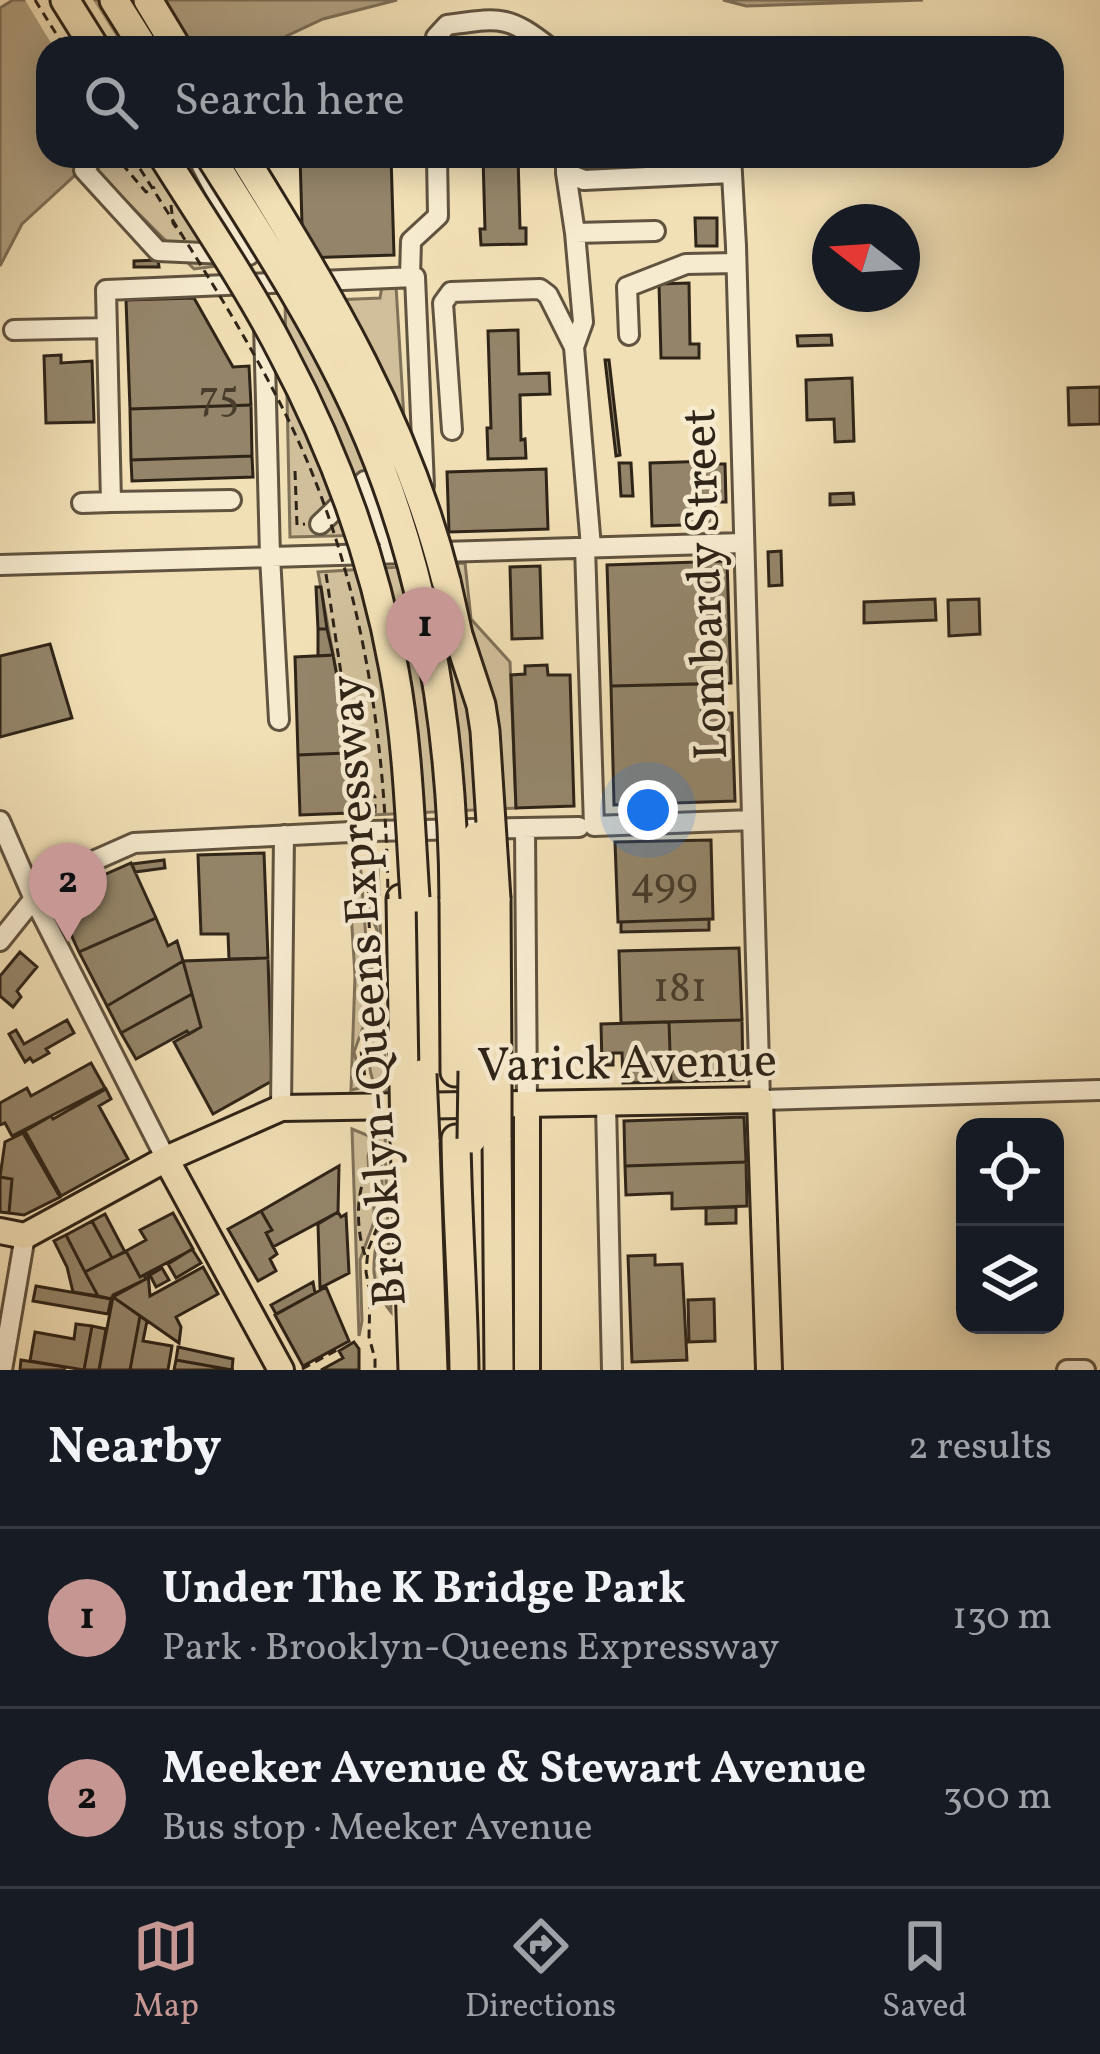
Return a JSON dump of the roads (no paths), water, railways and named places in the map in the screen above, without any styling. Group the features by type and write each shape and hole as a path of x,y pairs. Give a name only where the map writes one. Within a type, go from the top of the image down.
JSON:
{"highway":[{"path":"65,0 88,36"},
{"path":"114,0 136,36"},
{"path":"148,0 170,36"},
{"name":"Brooklyn-Queens Expressway","path":"170,168 266,323 333,459 378,598 395,674 406,769 401,899 433,1370"},
{"name":"Brooklyn-Queens Expressway","path":"217,168 326,348 367,435 400,522 424,613 442,707 451,792 476,899"},
{"path":"250,168 326,292 385,406 431,531 483,718 492,805 476,899 475,1139 499,1370"},
{"name":"Brooklyn-Queens Expressway","path":"464,1370 463,1283 472,1224 475,1139"},
{"path":"413,1370 415,1140"}],"main road":[{"name":"Varick Avenue","path":"13,1233 280,1108 768,1100"},
{"name":"Lombardy Street","path":"768,1100 770,1370"},
{"path":"527,1106 527,1370"},
{"path":"166,1159 281,1370"}],"street":[{"path":"437,36 446,25 499,18 535,36"},
{"path":"85,168 158,251 249,255 203,168"},
{"path":"427,551 411,241 438,216 437,168"},
{"path":"566,168 583,322 574,347"},
{"path":"569,168 584,181 703,168"},
{"name":"Lombardy Street","path":"731,168 752,820 768,1100"},
{"path":"575,233 655,231"},
{"path":"629,335 627,287 686,264 736,263"},
{"path":"111,502 106,290 412,277"},
{"path":"262,284 279,720"},
{"path":"452,430 446,296 451,292 540,290 548,295 574,347 588,547 586,826"},
{"path":"14,330 107,328"},
{"path":"320,524 365,481 388,539"},
{"path":"82,503 231,500"},
{"path":"0,565 743,543"},
{"path":"0,820 4,842 166,1159"},
{"path":"0,941 48,880 134,843 752,820"},
{"path":"525,828 527,1106"},
{"path":"280,1108 284,835"},
{"name":"Varick Avenue","path":"768,1100 1100,1090"},
{"path":"606,1104 612,1370"},
{"path":"2,1370 13,1233"},
{"path":"1067,1370 1085,1370"}],"place":[{"name":"Under The K Bridge Park","path":"425,686"},
{"name":"Meeker Avenue & Stewart Avenue","path":"68,942"}]}
